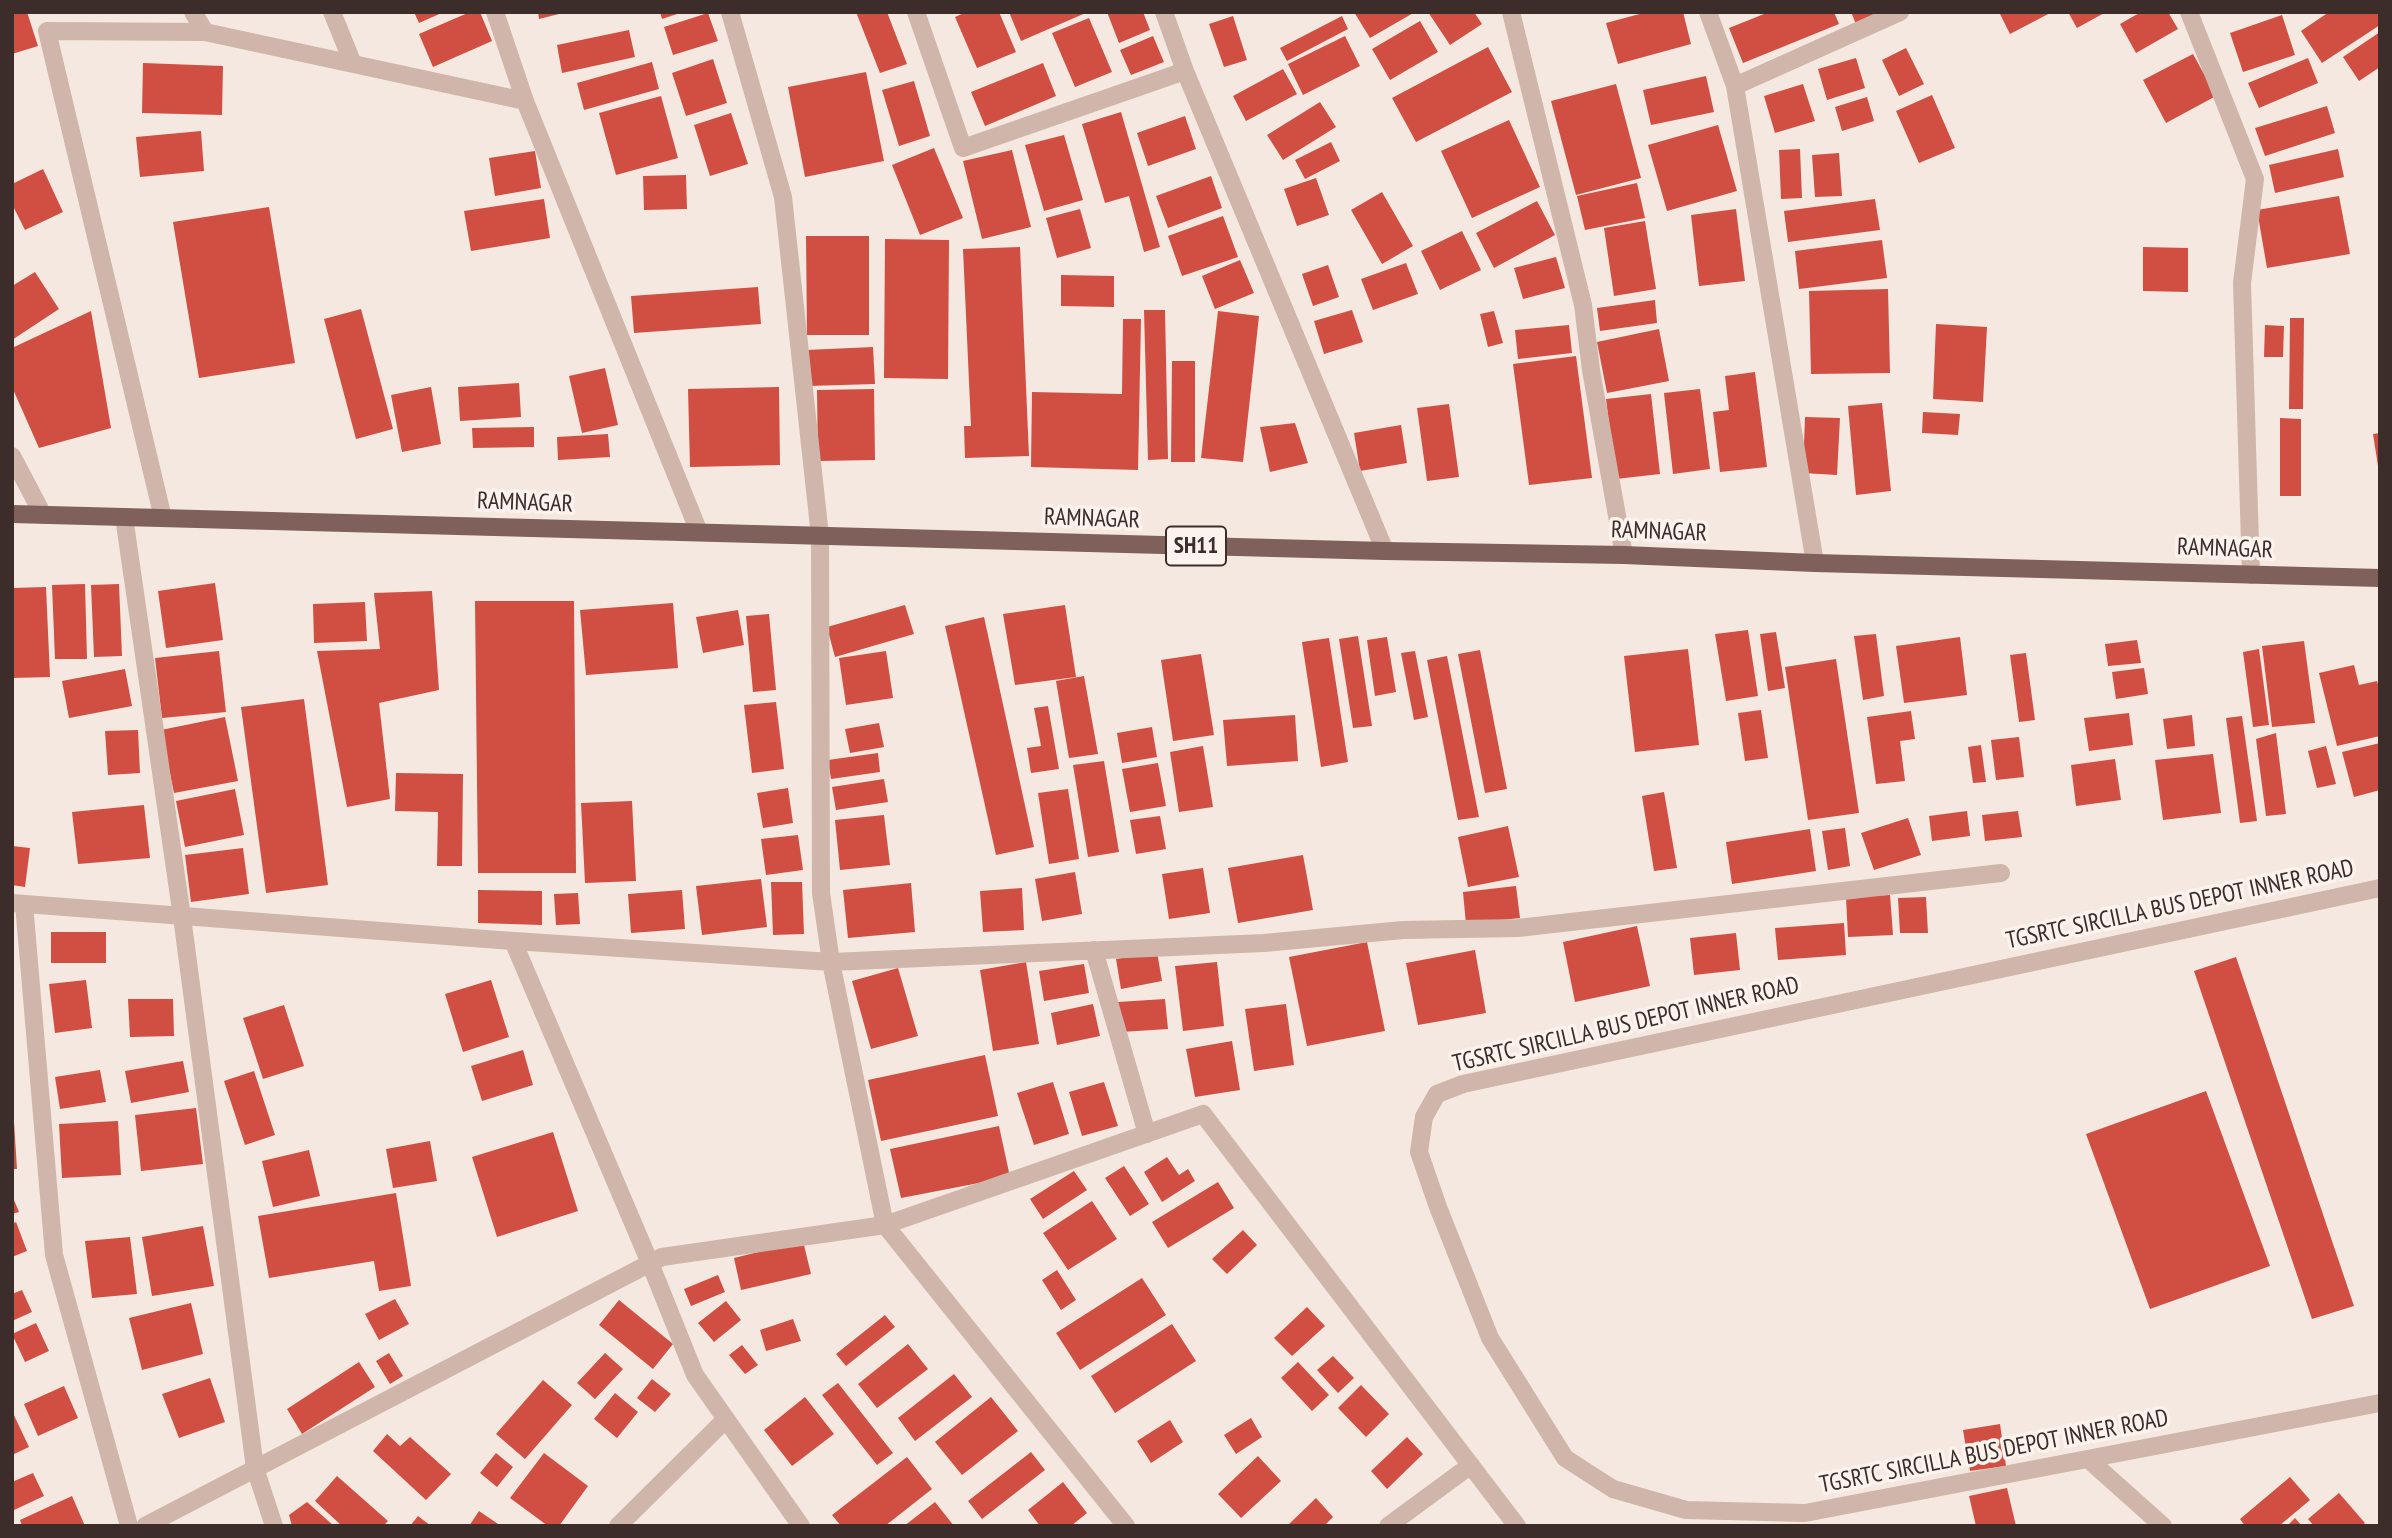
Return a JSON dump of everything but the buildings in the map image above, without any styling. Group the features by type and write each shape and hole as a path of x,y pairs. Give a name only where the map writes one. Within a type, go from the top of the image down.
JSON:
{"main road":[{"name":"RAMNAGAR","path":"12,514 1624,555 1815,563 2380,578"}],"street":[{"path":"193,12 205,32"},
{"path":"332,12 353,64"},
{"path":"495,12 525,101 699,532"},
{"path":"730,12 783,197 820,536 821,893 831,962 885,1225 1126,1526"},
{"path":"916,12 963,148 1185,71"},
{"path":"1164,12 1185,71 1385,551"},
{"path":"1511,12 1583,304 1591,370 1624,555"},
{"path":"1708,12 1735,86 1815,563"},
{"path":"1735,86 1900,12"},
{"path":"2189,12 2255,179 2242,283 2251,575"},
{"path":"163,518 47,31 205,32 525,101"},
{"path":"12,456 43,514"},
{"path":"124,517 182,917 255,1468 274,1526"},
{"path":"129,1526 54,1255 18,904 831,962 1264,943 1403,930 1518,928 2001,873"},
{"name":"TGSRTC SIRCILLA BUS DEPOT INNER ROAD","path":"2380,888 1463,1084 1437,1094 1424,1117 1419,1152 1490,1338 1565,1458 1613,1489 1686,1510 1810,1519 2088,1460 2380,1403"},
{"path":"513,941 695,1375 801,1526"},
{"path":"1094,950 1147,1134"},
{"path":"145,1526 662,1257 885,1225 1203,1114 1517,1526"},
{"path":"618,1526 726,1419"},
{"path":"2088,1460 2163,1526"},
{"path":"1388,1526 1471,1465"}]}
